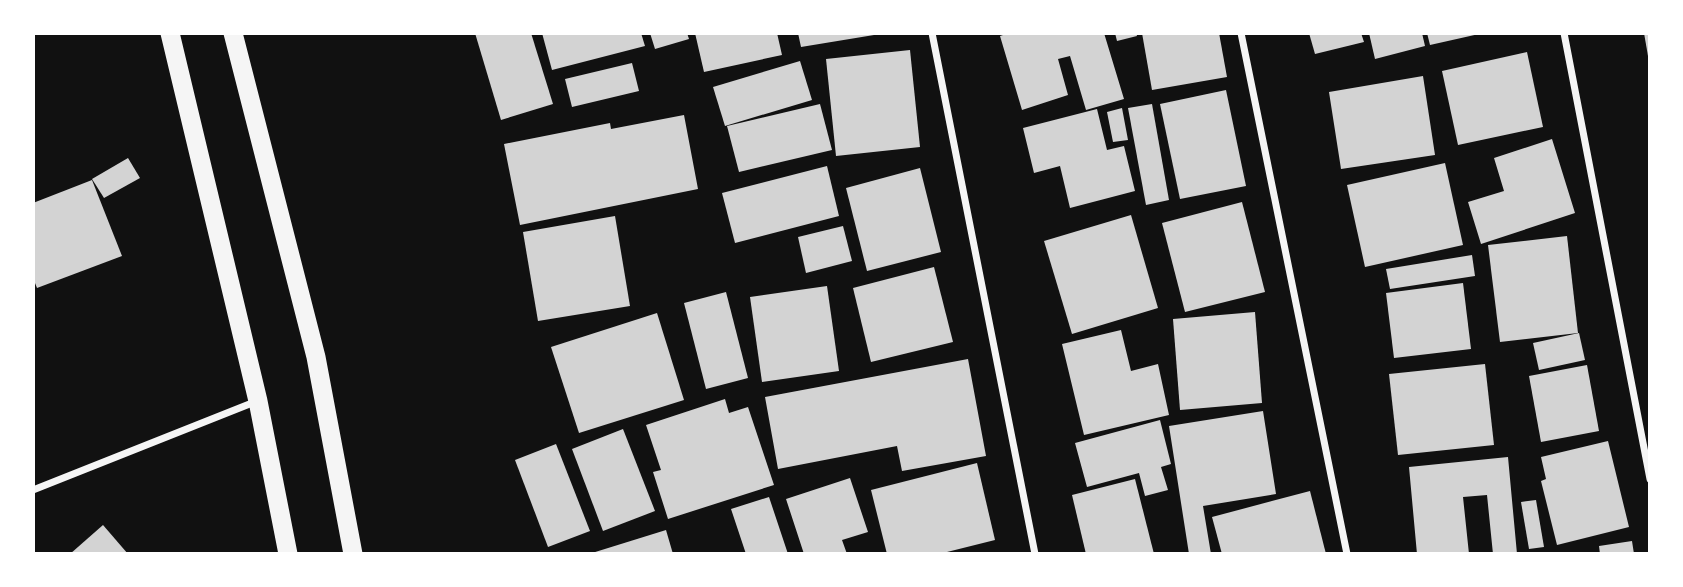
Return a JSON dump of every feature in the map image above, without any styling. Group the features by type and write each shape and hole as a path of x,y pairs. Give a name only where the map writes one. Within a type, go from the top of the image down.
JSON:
{"highway":[{"path":"170,33 258,401 288,554"},
{"path":"233,33 316,356 353,554"}],"street":[{"path":"932,33 1035,554"},
{"path":"1241,33 1347,554"},
{"path":"1564,33 1650,479"},
{"path":"33,490 258,401"}],"building":[{"path":"475,33 531,33 553,104 501,120"},
{"path":"542,33 641,33 645,46 552,70"},
{"path":"650,33 687,33 689,39 655,49"},
{"path":"695,33 777,33 782,55 704,72"},
{"path":"798,33 874,33 874,35 801,47"},
{"path":"1009,33 1104,33 1124,99 1086,110 1070,56 1058,59 1068,95 1022,110 1000,36"},
{"path":"1115,33 1136,33 1137,36 1117,41"},
{"path":"1142,33 1219,33 1227,77 1152,90"},
{"path":"1309,33 1361,33 1364,42 1315,54"},
{"path":"1369,33 1422,33 1425,46 1375,59"},
{"path":"1427,33 1479,33 1479,34 1430,45"},
{"path":"1644,33 1650,33 1650,56 1648,56"},
{"path":"910,50 920,147 836,156 826,59"},
{"path":"1527,52 1543,127 1458,145 1442,71"},
{"path":"800,61 812,100 725,126 713,87"},
{"path":"632,63 639,91 572,107 565,79"},
{"path":"1423,76 1435,155 1341,169 1329,92"},
{"path":"1226,90 1246,186 1180,199 1160,104"},
{"path":"820,104 832,150 739,172 727,126"},
{"path":"1152,104 1169,200 1146,205 1128,108"},
{"path":"1122,108 1128,140 1113,142 1107,112"},
{"path":"1097,109 1107,150 1124,146 1135,191 1070,208 1060,166 1034,173 1023,128"},
{"path":"684,115 698,189 520,225 504,144 610,123 611,129"},
{"path":"1552,139 1575,213 1481,244 1468,202 1504,191 1494,158"},
{"path":"128,158 140,178 104,198 92,179"},
{"path":"1445,163 1463,245 1365,267 1347,185"},
{"path":"827,166 839,216 735,243 722,193"},
{"path":"920,168 941,252 867,271 846,188"},
{"path":"92,180 122,256 37,288 33,278 33,203"},
{"path":"1242,202 1265,292 1185,312 1162,223"},
{"path":"1131,215 1158,308 1072,334 1044,241"},
{"path":"615,216 630,306 538,321 523,232"},
{"path":"843,226 852,261 806,273 798,237"},
{"path":"1567,236 1578,333 1500,342 1488,245"},
{"path":"1472,255 1475,276 1390,289 1386,269"},
{"path":"934,267 953,342 871,362 853,288"},
{"path":"1463,283 1471,349 1394,358 1386,293"},
{"path":"827,286 839,371 762,382 750,297"},
{"path":"726,292 748,378 706,389 684,303"},
{"path":"1255,312 1262,403 1180,410 1173,319"},
{"path":"657,313 684,400 579,433 551,347"},
{"path":"1121,330 1131,371 1158,364 1169,415 1084,435 1062,344"},
{"path":"1579,333 1585,360 1539,370 1533,343"},
{"path":"968,359 986,456 902,471 897,446 778,469 765,397"},
{"path":"1485,364 1494,445 1398,455 1389,374"},
{"path":"1587,365 1599,431 1541,442 1529,376"},
{"path":"725,399 729,413 748,407 774,485 668,519 653,472 661,470 646,425"},
{"path":"1263,411 1276,494 1203,506 1211,554 1189,554 1169,426"},
{"path":"1160,420 1171,464 1161,467 1168,490 1145,496 1139,473 1087,487 1075,443"},
{"path":"623,429 655,511 603,531 572,449"},
{"path":"1608,441 1629,527 1557,545 1541,481 1546,479 1541,457"},
{"path":"556,444 590,531 548,547 515,460"},
{"path":"1508,457 1517,554 1493,554 1487,495 1463,497 1469,554 1417,554 1409,467"},
{"path":"977,463 995,540 939,554 887,554 871,490"},
{"path":"850,478 868,532 842,540 847,554 804,554 786,499"},
{"path":"1135,479 1154,554 1086,554 1072,495"},
{"path":"1310,491 1326,554 1222,554 1212,517"},
{"path":"769,497 788,554 746,554 731,509"},
{"path":"1536,500 1544,547 1529,549 1521,502"},
{"path":"103,525 128,554 70,554"},
{"path":"666,530 673,554 592,554 592,553"},
{"path":"1632,541 1634,554 1600,554 1599,546"}]}
